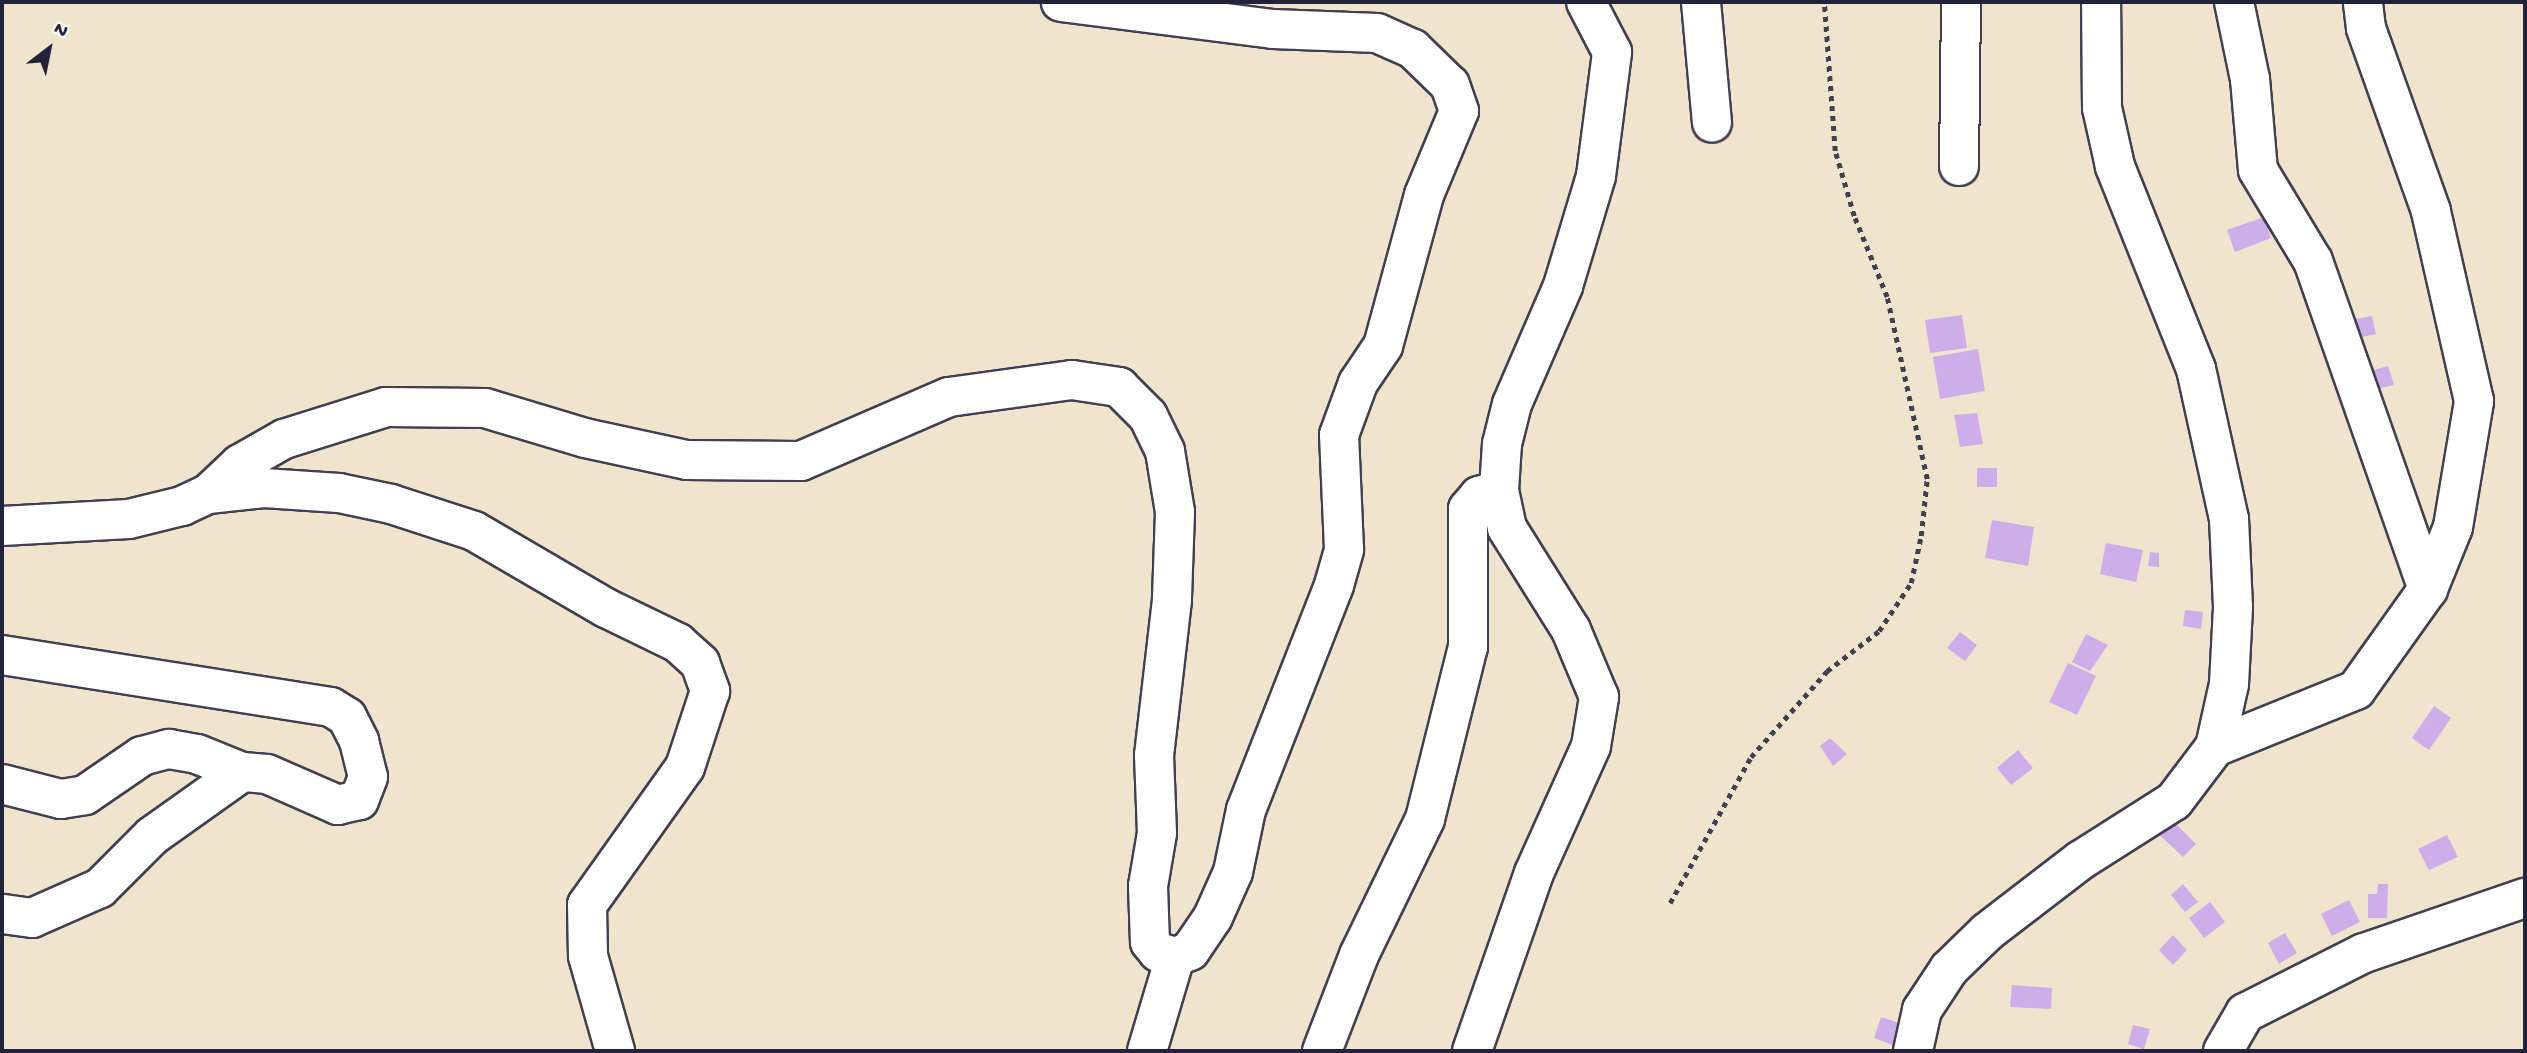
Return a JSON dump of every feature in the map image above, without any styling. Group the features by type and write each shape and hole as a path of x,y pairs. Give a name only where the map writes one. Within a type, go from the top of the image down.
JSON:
{"street":[{"path":"208,494 240,464 284,439 386,407 485,408 585,438 687,460 802,461 949,397 1072,380 1119,387 1148,416 1165,451 1175,512 1172,600 1154,755 1157,833 1148,886 1150,942 1158,952 1175,957 1190,951 1213,917 1233,872 1246,810 1334,585 1344,549 1339,435 1358,383 1383,346 1424,195 1459,111 1450,86 1413,49 1377,33 1273,29 1062,2"},
{"path":"1472,1051 1534,873 1591,746 1599,696 1571,630 1507,528 1499,491 1502,444 1512,404 1563,286 1596,176 1612,52 1586,2"},
{"path":"1701,2 1712,123"},
{"path":"1959,166 1961,2"},
{"path":"1913,1051 1922,1010 1949,969 1987,932 2081,860 2174,801 2215,747 2229,684 2233,620 2229,519 2196,369 2115,166 2102,108 2101,2"},
{"path":"2234,2 2250,79 2258,170 2313,261 2427,589"},
{"path":"2215,747 2356,690 2427,589 2454,527 2474,401 2431,211 2366,28 2363,2"},
{"path":"2,526 129,519 208,494 264,488 339,493 391,504 474,531 606,608 678,643 700,663 710,691 684,767 587,905 589,956 615,1051"},
{"path":"1322,1051 1359,955 1425,819 1468,647 1468,509 1479,496 1499,491"},
{"path":"2,655 331,707 347,717 359,741 368,777 359,800 350,805 338,805 267,774 242,772 197,754 169,749 142,756 85,795 61,799 2,784"},
{"path":"2,914 32,918 100,888 152,836 242,772"},
{"path":"2223,1051 2245,1013 2364,953 2525,898"},
{"path":"1147,1051 1175,957"}],"path":[{"path":"1670,904 1751,757 1827,671 1879,631 1911,583 1921,536 1927,479 1887,297 1854,216 1835,151 1824,2"}],"building":[{"path":"2264,217 2271,238 2235,252 2227,230"},
{"path":"1962,315 1967,348 1930,353 1925,320"},
{"path":"2372,316 2376,334 2354,339 2350,320"},
{"path":"1978,349 1985,391 1940,399 1933,357"},
{"path":"2388,366 2394,385 2372,390 2367,372"},
{"path":"1977,413 1983,444 1960,447 1954,415"},
{"path":"1977,468 1997,468 1997,487 1977,487"},
{"path":"1992,520 2034,527 2028,566 1985,558"},
{"path":"2106,543 2143,550 2136,582 2100,574"},
{"path":"2150,552 2159,553 2159,567 2148,566"},
{"path":"2185,610 2203,612 2201,629 2183,626"},
{"path":"1960,632 1977,645 1965,661 1947,648"},
{"path":"2086,634 2108,645 2090,671 2072,662"},
{"path":"2068,663 2096,676 2077,715 2049,702"},
{"path":"2434,706 2451,718 2429,750 2412,738"},
{"path":"1830,738 1847,754 1833,766 1820,746"},
{"path":"2018,750 2033,768 2011,785 1997,768"},
{"path":"2166,814 2196,844 2183,857 2152,828"},
{"path":"2447,835 2458,857 2429,870 2418,849"},
{"path":"2183,884 2198,902 2185,912 2171,895"},
{"path":"2378,884 2388,884 2387,918 2368,918 2368,894 2377,894"},
{"path":"2349,900 2360,922 2332,936 2321,914"},
{"path":"2210,902 2225,922 2204,938 2189,918"},
{"path":"2285,933 2297,953 2279,964 2268,943"},
{"path":"2173,935 2187,950 2173,965 2159,950"},
{"path":"2012,985 2052,988 2051,1009 2010,1007"},
{"path":"1881,1017 1899,1023 1893,1045 1874,1038"},
{"path":"2133,1025 2150,1029 2144,1049 2128,1044"}]}
